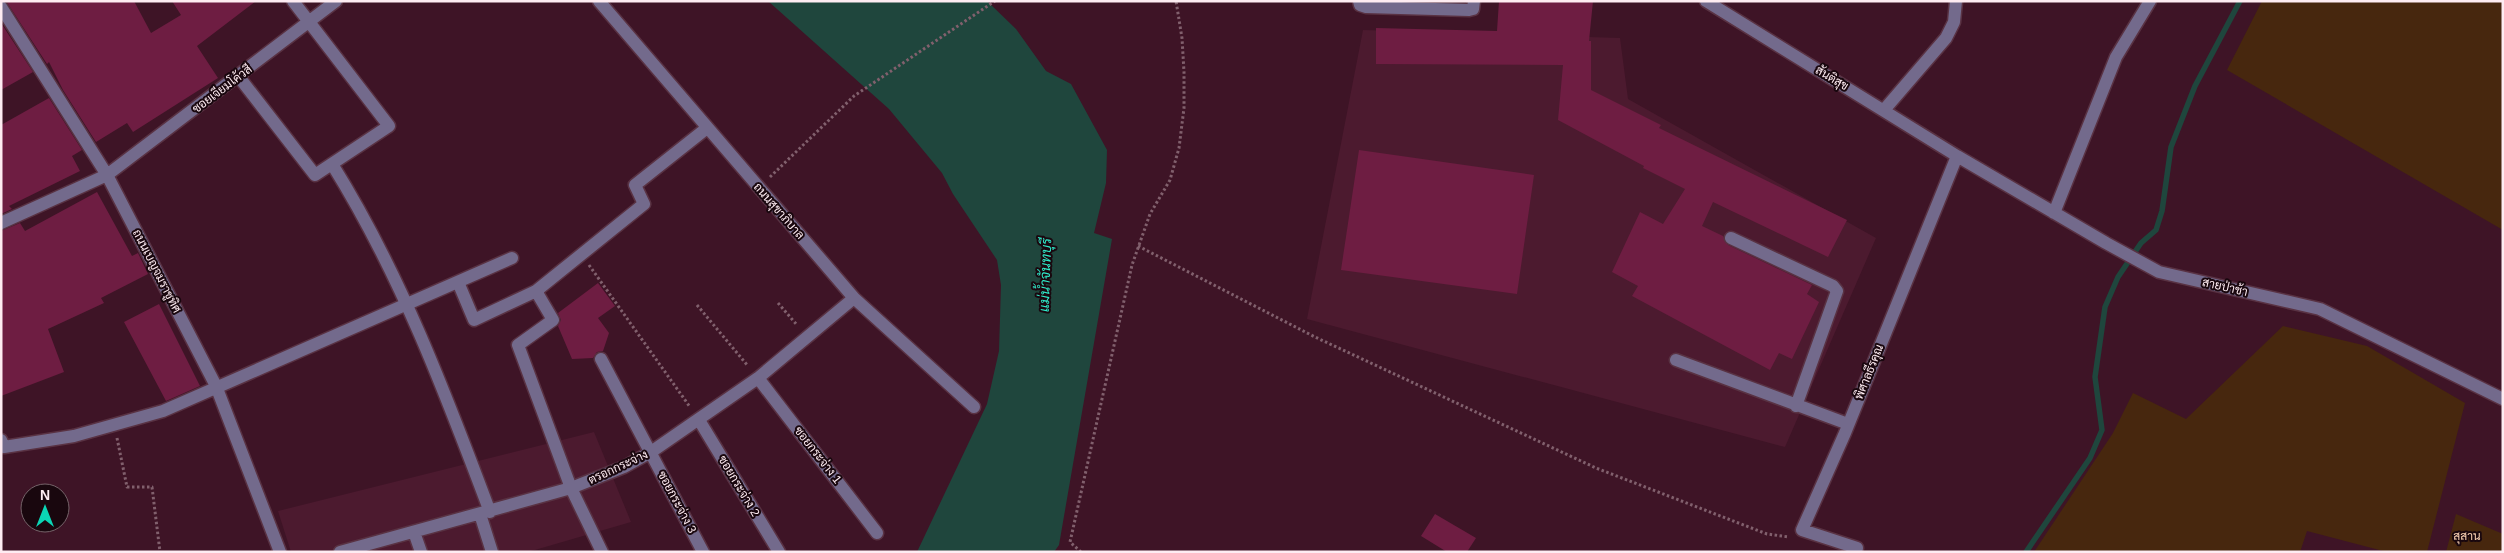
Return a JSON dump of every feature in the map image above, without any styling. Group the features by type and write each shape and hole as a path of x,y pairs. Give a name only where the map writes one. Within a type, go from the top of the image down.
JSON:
{"street":[{"path":"239,77 315,175 389,126 293,1"},
{"name":"ซอยเจียมโค้วสี","path":"1,223 107,175 239,77 336,1"},
{"name":"ถนนสุขาภิบาล","path":"599,1 854,298 974,407"},
{"path":"1359,1 1360,5 1366,7 1469,10 1473,9 1474,1"},
{"name":"สันติสุข","path":"1706,1 1957,156"},
{"path":"1884,110 1946,38 1954,22 1956,1"},
{"path":"2054,212 2116,57 2150,1"},
{"name":"ถนนเบญจมราชูทิศ","path":"1,7 107,175 216,386 280,552"},
{"path":"458,282 474,320 536,291 644,204 635,185 707,128"},
{"name":"สายป่าช้า","path":"1957,156 2159,272 2320,309 2503,399"},
{"name":"พิศาลธีรคุณ","path":"1798,532 1848,424 1957,156"},
{"path":"332,164 384,254 431,358 485,513 492,552"},
{"path":"1731,238 1833,286 1837,291 1796,406"},
{"path":"1,440 4,447 27,445 115,426 163,411 216,386 407,306 512,258"},
{"path":"536,291 553,320 518,345 571,488 602,552"},
{"name":"ตรอกกระจ่าง","path":"340,552 379,547 414,532 571,488 624,467 699,420 758,378 854,298"},
{"name":"ซอยกระจ่าง 3","path":"601,359 703,552"},
{"path":"1676,360 1848,424"},
{"name":"ซอยกระจ่าง 1","path":"758,378 878,533"},
{"name":"ซอยกระจ่าง 2","path":"699,420 779,552"},
{"path":"414,532 421,552"},
{"path":"1798,532 1860,550"}],"path":[{"path":"760,188 854,96 995,1"},
{"path":"1081,552 1070,542 1132,265 1150,214 1170,180 1178,148 1184,108 1184,72 1182,38 1176,1"},
{"path":"1138,246 1315,337 1596,468 1767,534 1779,537 1798,532"},
{"path":"582,254 699,420"},
{"path":"778,303 808,338"},
{"path":"697,305 758,378"},
{"path":"115,426 127,487 152,487 160,552"}],"shaded area":[{"path":"1363,30 1620,38 1628,99 1876,238 1785,447 1307,319"},
{"path":"594,432 631,522 528,552 291,552 278,511"}],"green space":[{"path":"2262,1 2503,1 2503,230 2227,70"},
{"path":"2283,326 2367,346 2465,403 2427,552 2387,552 2307,531 2300,552 2034,552 2113,433 2133,393 2186,419"},
{"name":"สุสาน","path":"2456,514 2503,534 2503,552 2446,552"}],"water":[{"name":"แม่น้ำจันทบุรี","path":"768,1 987,1 1016,29 1046,71 1071,84 1107,150 1106,183 1094,233 1112,239 1059,545 1054,552 917,552 987,404 999,351 1001,285 997,260 953,194 942,173 889,109"}],"building":[{"path":"6,1 134,1 151,33 181,15 172,1 256,1 197,46 218,78 133,132 127,123 96,142 63,90 49,62 47,64"},
{"path":"1499,1 1593,1 1589,41 1591,41 1591,90 1661,125 1659,128 1847,220 1828,257 1713,202 1702,226 1723,236 1728,245 1812,285 1807,294 1819,302 1792,359 1779,353 1770,370 1632,296 1638,286 1612,272 1640,212 1663,224 1685,189 1643,168 1644,166 1558,120 1563,65 1376,64 1376,28 1497,31"},
{"path":"1,23 33,72 1,90"},
{"path":"49,98 82,150 72,156 80,171 9,206 12,209 1,214 1,125"},
{"path":"1359,150 1534,175 1517,294 1341,270"},
{"path":"97,192 132,256 138,253 148,274 101,298 104,303 48,329 64,372 1,396 1,231 20,223 25,231"},
{"path":"598,283 615,306 598,318 609,333 603,351 597,352 593,358 572,359 558,326 561,320 558,313"},
{"path":"159,304 200,386 166,401 124,322"},
{"path":"1435,514 1476,538 1467,552 1447,552 1421,536"}],"waterway":[{"path":"2026,552 2090,458 2102,430 2095,377 2105,307 2118,277 2141,243 2156,230 2162,211 2171,147 2195,86 2240,1"}]}
